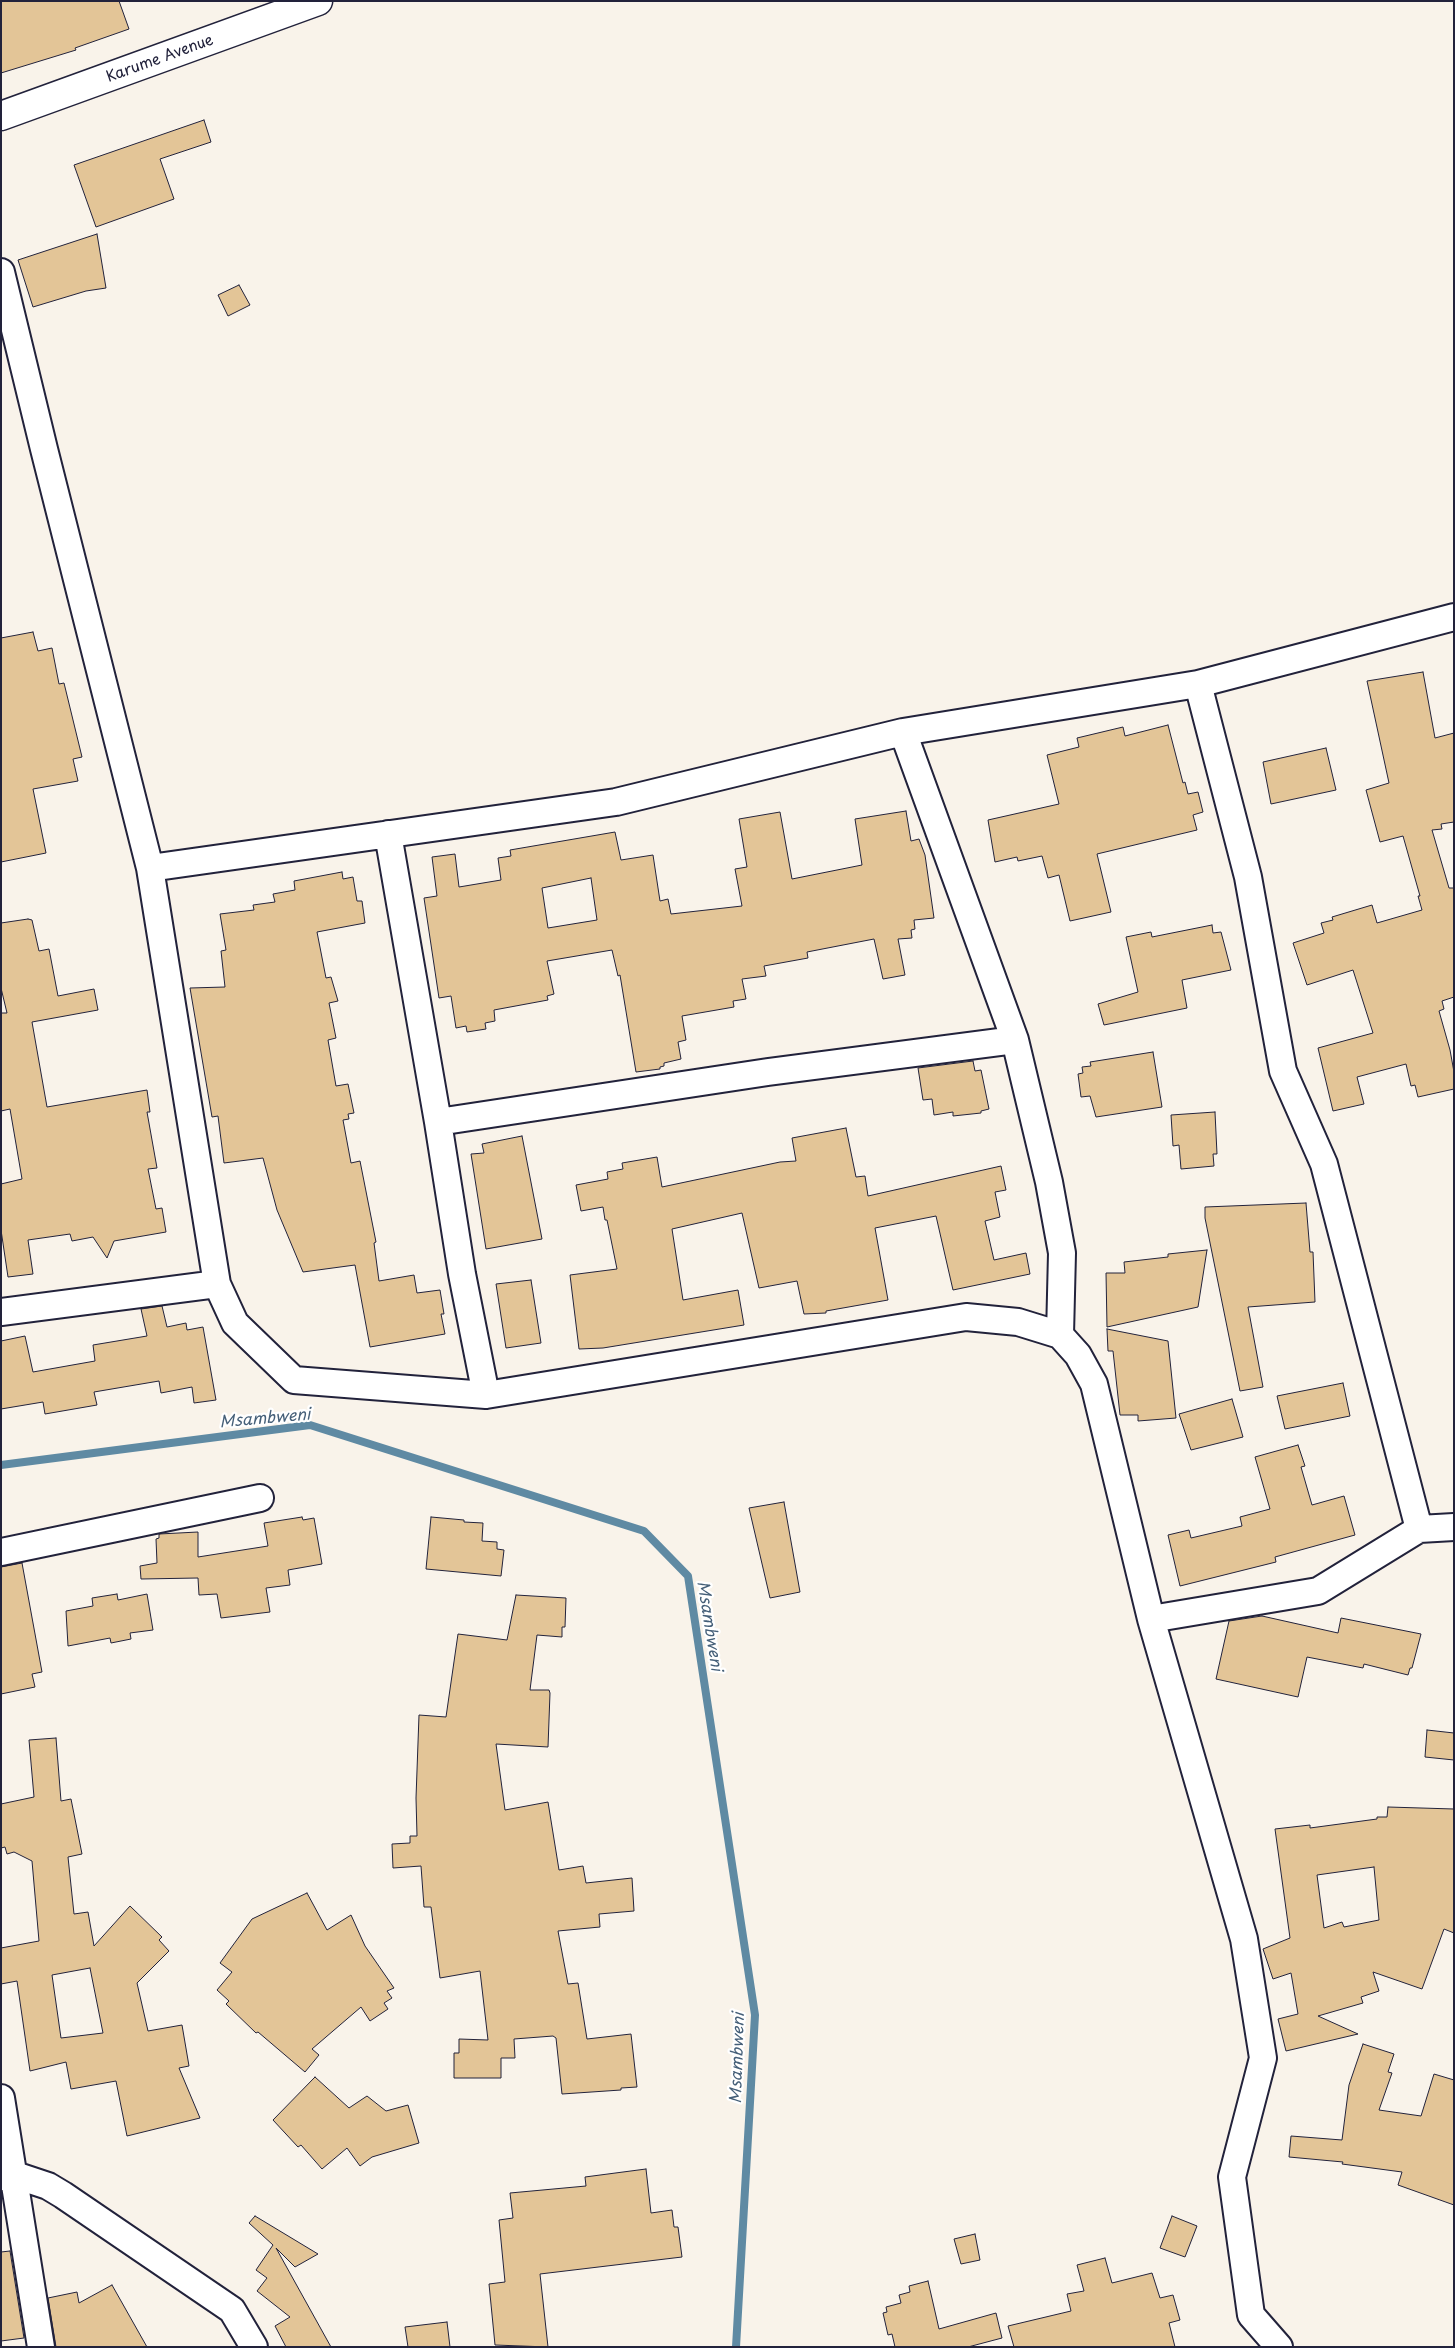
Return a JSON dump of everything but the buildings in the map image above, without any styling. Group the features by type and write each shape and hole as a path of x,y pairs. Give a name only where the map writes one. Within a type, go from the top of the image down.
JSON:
{"main road":[{"name":"Karume Avenue","path":"1,116 314,2"}],"street":[{"path":"1,272 150,868 217,1284 235,1323 294,1380 486,1395 966,1318 1018,1322 1060,1335 1078,1355 1094,1384 1151,1618 1244,1939 1263,2058 1232,2177 1251,2315 1279,2347"},
{"path":"150,868 616,802 903,732 1198,684 1454,617"},
{"path":"1198,684 1248,877 1283,1070 1324,1164 1419,1529"},
{"path":"903,732 1015,1040 1049,1182 1062,1253 1060,1335"},
{"path":"388,834 438,1122 462,1274 486,1395"},
{"path":"438,1122 768,1072 1015,1040"},
{"path":"1,1312 217,1284"},
{"path":"1,1552 260,1498"},
{"path":"1151,1618 1318,1591 1419,1529 1454,1527"},
{"path":"1,2098 6,2175 41,2347"},
{"path":"6,2175 48,2186 232,2310 254,2347"}],"waterway":[{"name":"Msambweni","path":"1,1465 310,1425 644,1531 688,1576 755,2015 736,2347"}]}
